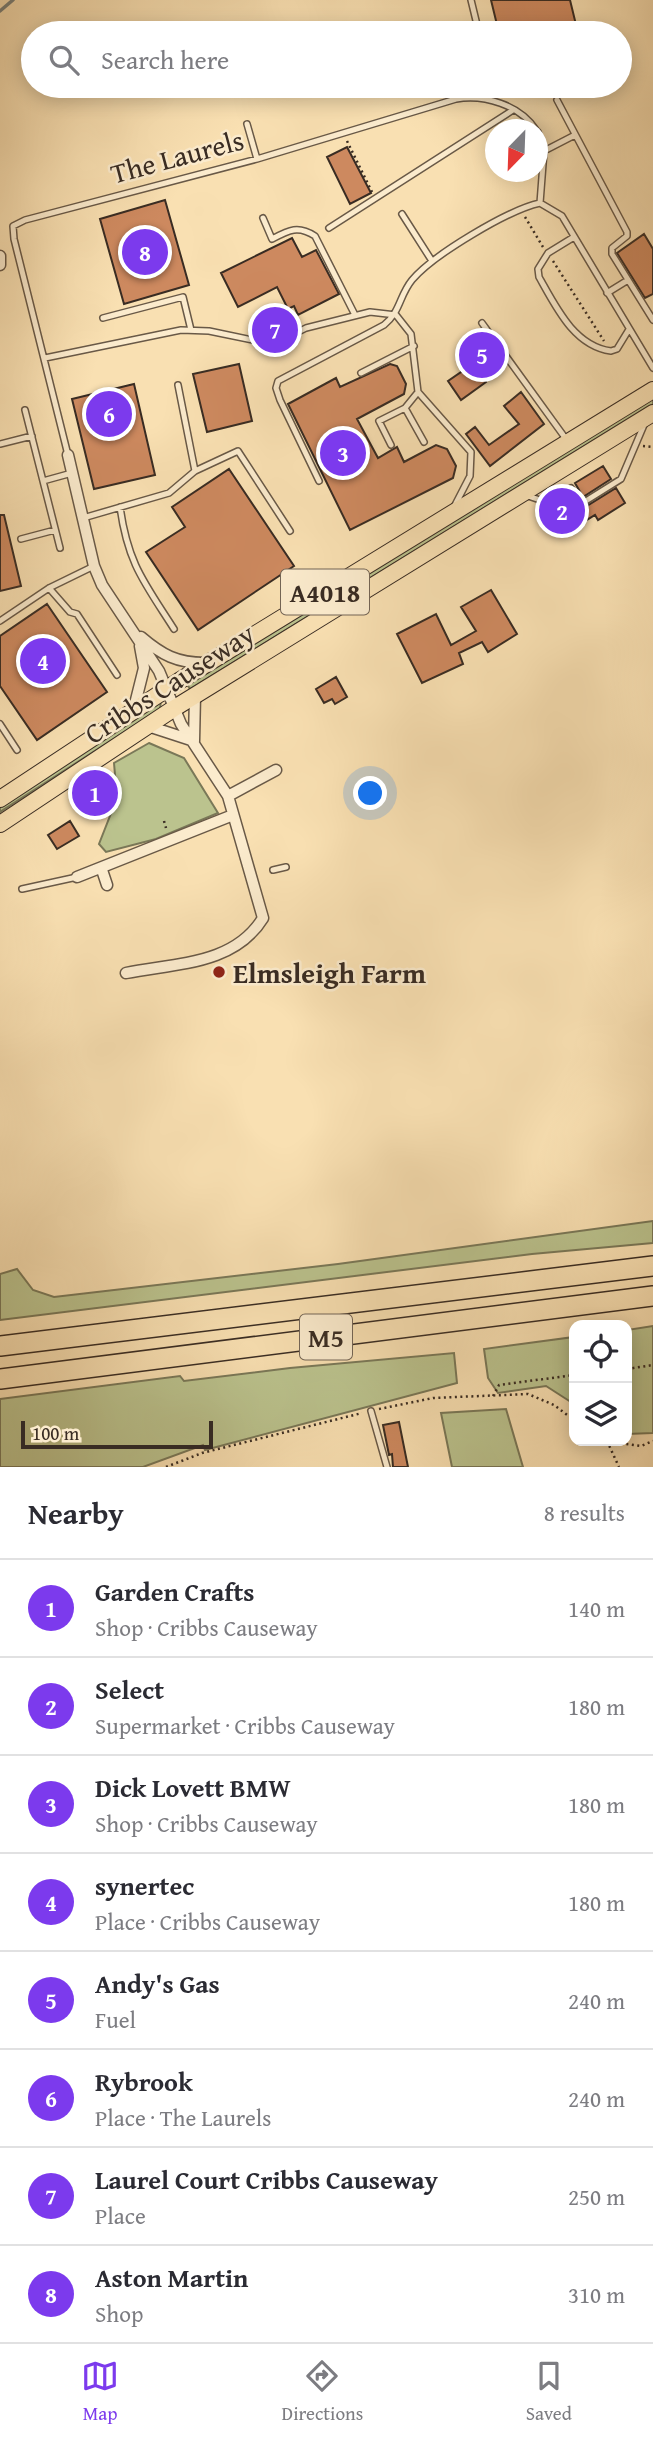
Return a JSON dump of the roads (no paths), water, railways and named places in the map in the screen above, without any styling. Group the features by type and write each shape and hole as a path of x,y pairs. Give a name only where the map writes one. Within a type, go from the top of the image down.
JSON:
{"highway":[{"name":"M5","path":"0,1346 653,1266"},
{"name":"M5","path":"0,1379 653,1296"}],"main road":[{"name":"Cribbs Causeway","path":"0,799 166,690 653,390"},
{"name":"Cribbs Causeway","path":"0,824 195,695 651,415"}],"street":[{"path":"0,256 0,265"},
{"name":"The Laurels","path":"68,455 94,566 102,585 159,671 173,709 228,796 255,874 263,918 240,946 220,955 126,973"},
{"name":"The Laurels","path":"134,631 161,654 175,660 211,663"},
{"name":"The Laurels","path":"133,712 144,668 134,631"},
{"path":"148,726 194,741 195,695"},
{"path":"228,796 276,770"},
{"path":"77,877 102,870 233,815"},
{"path":"102,870 107,885"}],"lane":[{"path":"471,0 476,21"},
{"path":"483,98 527,119"},
{"name":"The Laurels","path":"68,455 13,226 24,220 257,159 456,99 483,98"},
{"path":"557,100 627,232 627,236 612,248 612,254 653,320"},
{"path":"328,228 513,110"},
{"path":"247,124 257,159"},
{"path":"548,149 575,135"},
{"path":"540,203 542,182"},
{"path":"319,481 275,384 384,325 396,315 412,280 432,261 520,207 540,203 562,216 628,331 653,368"},
{"path":"402,214 432,261"},
{"path":"262,218 272,239 291,229 305,229 315,236 355,316"},
{"path":"574,237 548,253 538,269 540,277 566,322 583,341 611,351 617,349 628,331"},
{"path":"607,293 628,280"},
{"path":"103,318 183,297 191,330"},
{"path":"45,358 191,330 278,342 306,328 355,316 381,311 396,315 411,334 418,392 471,453 470,476 451,514"},
{"path":"482,323 568,441"},
{"path":"361,373 414,346"},
{"path":"178,385 195,471"},
{"path":"391,445 379,421 405,408 418,392"},
{"path":"405,408 424,442"},
{"path":"25,410 60,548"},
{"path":"523,494 546,502 572,488 581,504 621,479 651,415"},
{"path":"0,444 32,436"},
{"path":"83,518 169,493 195,471 238,451 290,531"},
{"path":"43,481 72,473"},
{"path":"120,508 125,544 133,565 174,629"},
{"path":"21,539 55,530"},
{"path":"0,621 49,588 94,566"},
{"path":"49,588 70,612 77,614 117,675"},
{"path":"0,724 17,750"},
{"path":"273,870 286,867"},
{"path":"22,888 77,877"},
{"path":"371,1411 387,1467"}],"waterway":[{"path":"0,11 13,0"}],"place":[{"name":"Aston Martin","path":"145,252"},
{"name":"Laurel Court Cribbs Causeway","path":"275,330"},
{"name":"Andy's Gas","path":"482,355"},
{"name":"Rybrook","path":"109,414"},
{"name":"Dick Lovett BMW","path":"343,453"},
{"name":"Select","path":"562,511"},
{"name":"synertec","path":"43,661"},
{"name":"Garden Crafts","path":"95,793"},
{"name":"Elmsleigh Farm","path":"219,972"}]}
